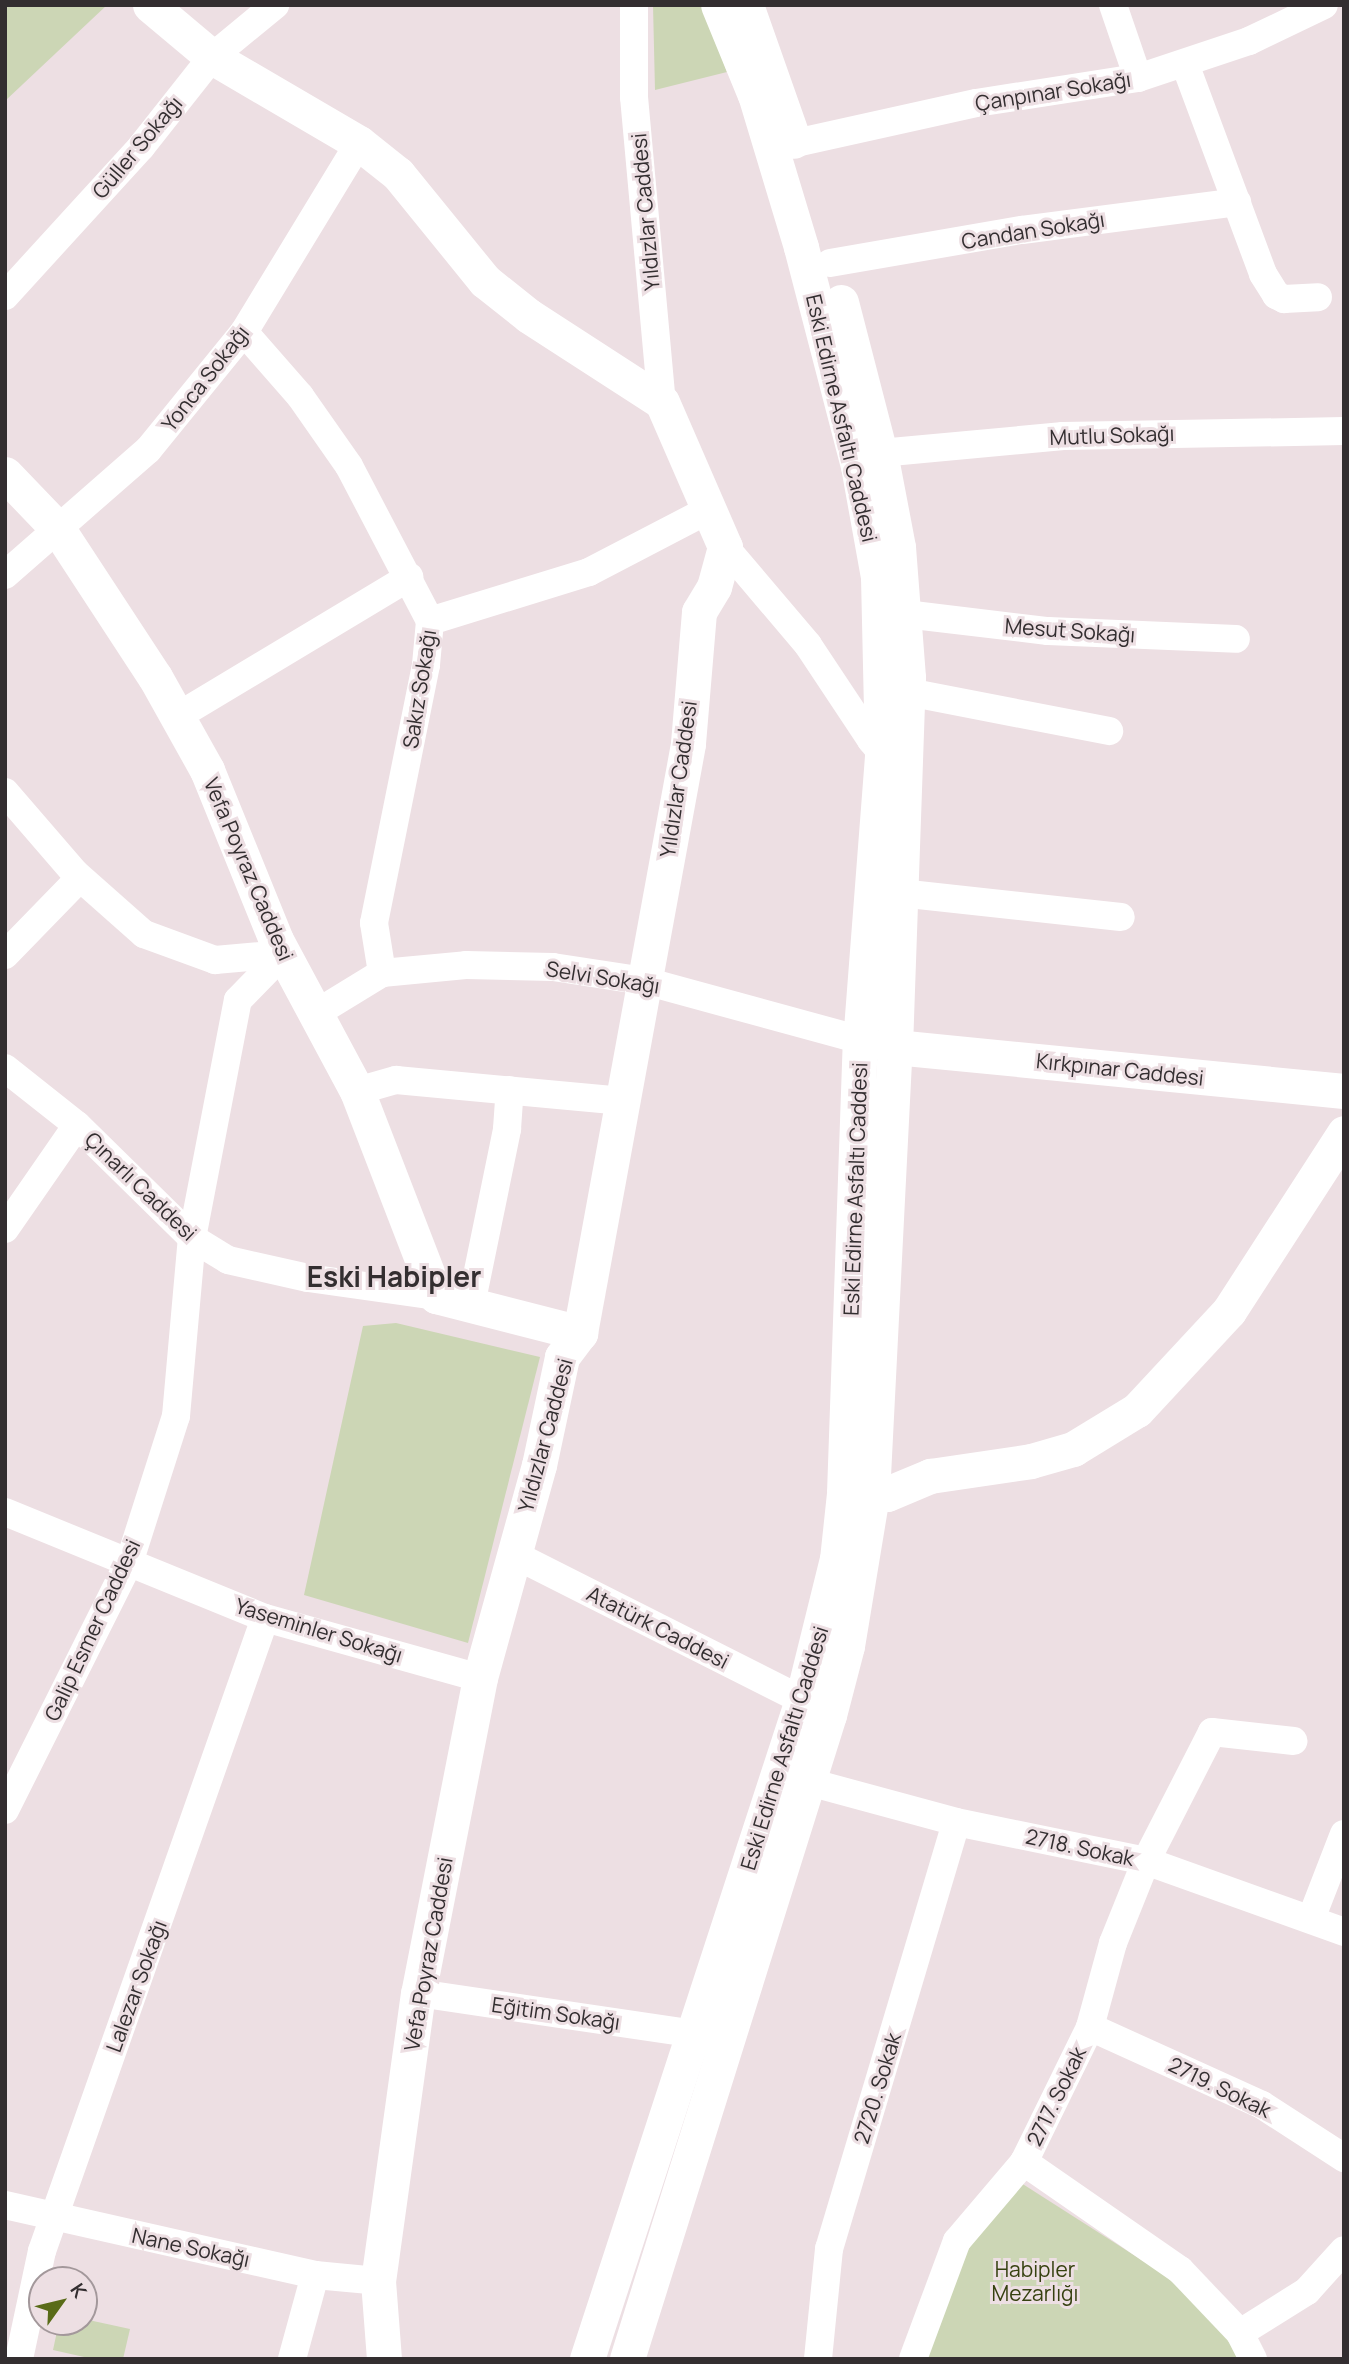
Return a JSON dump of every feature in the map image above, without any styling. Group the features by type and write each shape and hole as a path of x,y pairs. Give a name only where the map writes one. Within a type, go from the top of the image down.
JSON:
{"main road":[{"path":"150,5 212,57 359,143 398,174 485,281 528,316 662,402"},
{"name":"Eski Edirne Asfaltı Caddesi","path":"627,2359 810,1782 848,1646 872,1495 856,1465 853,1385 849,1371 860,1042 895,754 908,692 905,614 880,453 831,263 783,145 718,5"},
{"name":"Eski Edirne Asfaltı Caddesi","path":"587,2359 802,1700 837,1559 856,1465 895,1047 900,893 895,754 864,501 783,145 746,5"},
{"name":"Yıldızlar Caddesi","path":"513,1554 540,1465 562,1357 580,1333 688,744 699,612 714,587 725,547 662,402"},
{"name":"Vefa Poyraz Caddesi","path":"5,474 58,529 178,716 207,770 283,954 357,1091 436,1296"},
{"name":"Kırkpınar Caddesi","path":"895,1047 1344,1091"},
{"path":"872,1495 901,1490 930,1476 991,1469 1073,1449 1137,1410 1229,1311 1344,1133"},
{"name":"Çınarlı Caddesi","path":"436,1296 580,1333"},
{"path":"856,1465 896,1461 930,1476"},
{"name":"Vefa Poyraz Caddesi","path":"384,2359 378,2281 418,1993 480,1678 513,1554"}],"street":[{"name":"Güller Sokağı","path":"5,296 141,147 212,57 275,5"},
{"name":"Yıldızlar Caddesi","path":"634,5 634,97 662,402"},
{"path":"1113,5 1138,78"},
{"name":"Çanpınar Sokağı","path":"783,145 976,103 1138,78 1185,64 1324,5"},
{"path":"1185,64 1237,202 1248,240 1276,295 1297,302 1318,297"},
{"name":"Yonca Sokağı","path":"5,575 148,450 244,331 359,143"},
{"name":"Candan Sokağı","path":"831,263 1022,230 1237,202"},
{"name":"Sakız Sokağı","path":"244,331 300,396 349,466 430,621 426,665 374,923 382,973"},
{"name":"Mutlu Sokağı","path":"880,453 1063,436 1344,431"},
{"path":"430,621 589,572 708,510"},
{"path":"725,547 895,754"},
{"path":"178,716 409,577"},
{"name":"Mesut Sokağı","path":"905,614 1048,631 1236,639"},
{"path":"908,692 1109,731"},
{"path":"5,792 80,878 144,934 215,960 283,954"},
{"path":"5,955 80,878"},
{"path":"900,893 1121,917"},
{"name":"Galip Esmer Caddesi","path":"5,1810 13,1777 130,1560 176,1416 192,1238 237,1000 283,954"},
{"name":"Selvi Sokağı","path":"315,1014 382,973 466,965 540,967 645,981 860,1042 895,1047"},
{"name":"Çınarlı Caddesi","path":"5,1068 77,1125 192,1238 228,1261 308,1278 436,1296"},
{"path":"357,1091 396,1080 623,1101"},
{"path":"471,1305 507,1129 510,1090"},
{"path":"5,1229 77,1125"},
{"name":"Yaseminler Sokağı","path":"5,1512 130,1560 265,1618 480,1678"},
{"name":"Atatürk Caddesi","path":"513,1554 802,1700"},
{"name":"Lalezar Sokağı","path":"19,2359 54,2217 265,1618"},
{"name":"2717. Sokak","path":"1253,2359 1240,2333 1180,2270 1024,2162 1090,2027 1113,1943 1146,1861 1212,1732 1294,1741"},
{"name":"2718. Sokak","path":"810,1782 956,1822 1146,1861 1344,1932"},
{"name":"2720. Sokak","path":"818,2359 829,2249 956,1822"},
{"path":"1311,1919 1344,1834"},
{"name":"Eğitim Sokağı","path":"418,1993 694,2034"},
{"name":"2719. Sokak","path":"1090,2027 1262,2105 1344,2158"},
{"path":"913,2359 957,2241 1024,2162"},
{"name":"Nane Sokağı","path":"5,2205 315,2275 378,2281"},
{"path":"1240,2333 1307,2291 1344,2250"},
{"path":"292,2359 315,2275"}],"green space":[{"path":"5,5 107,5 5,101"},
{"path":"653,5 703,5 727,72 655,90"},
{"path":"396,1323 540,1357 468,1643 304,1595 363,1326"},
{"name":"Habipler Mezarlığı","path":"1015,2179 1173,2280 1232,2339 1242,2359 923,2359 960,2248"},
{"path":"98,2322 130,2329 123,2359 93,2359 53,2350 56,2336 98,2336"}],"district":[{"name":"Eski Habipler","path":"394,1276"}]}
